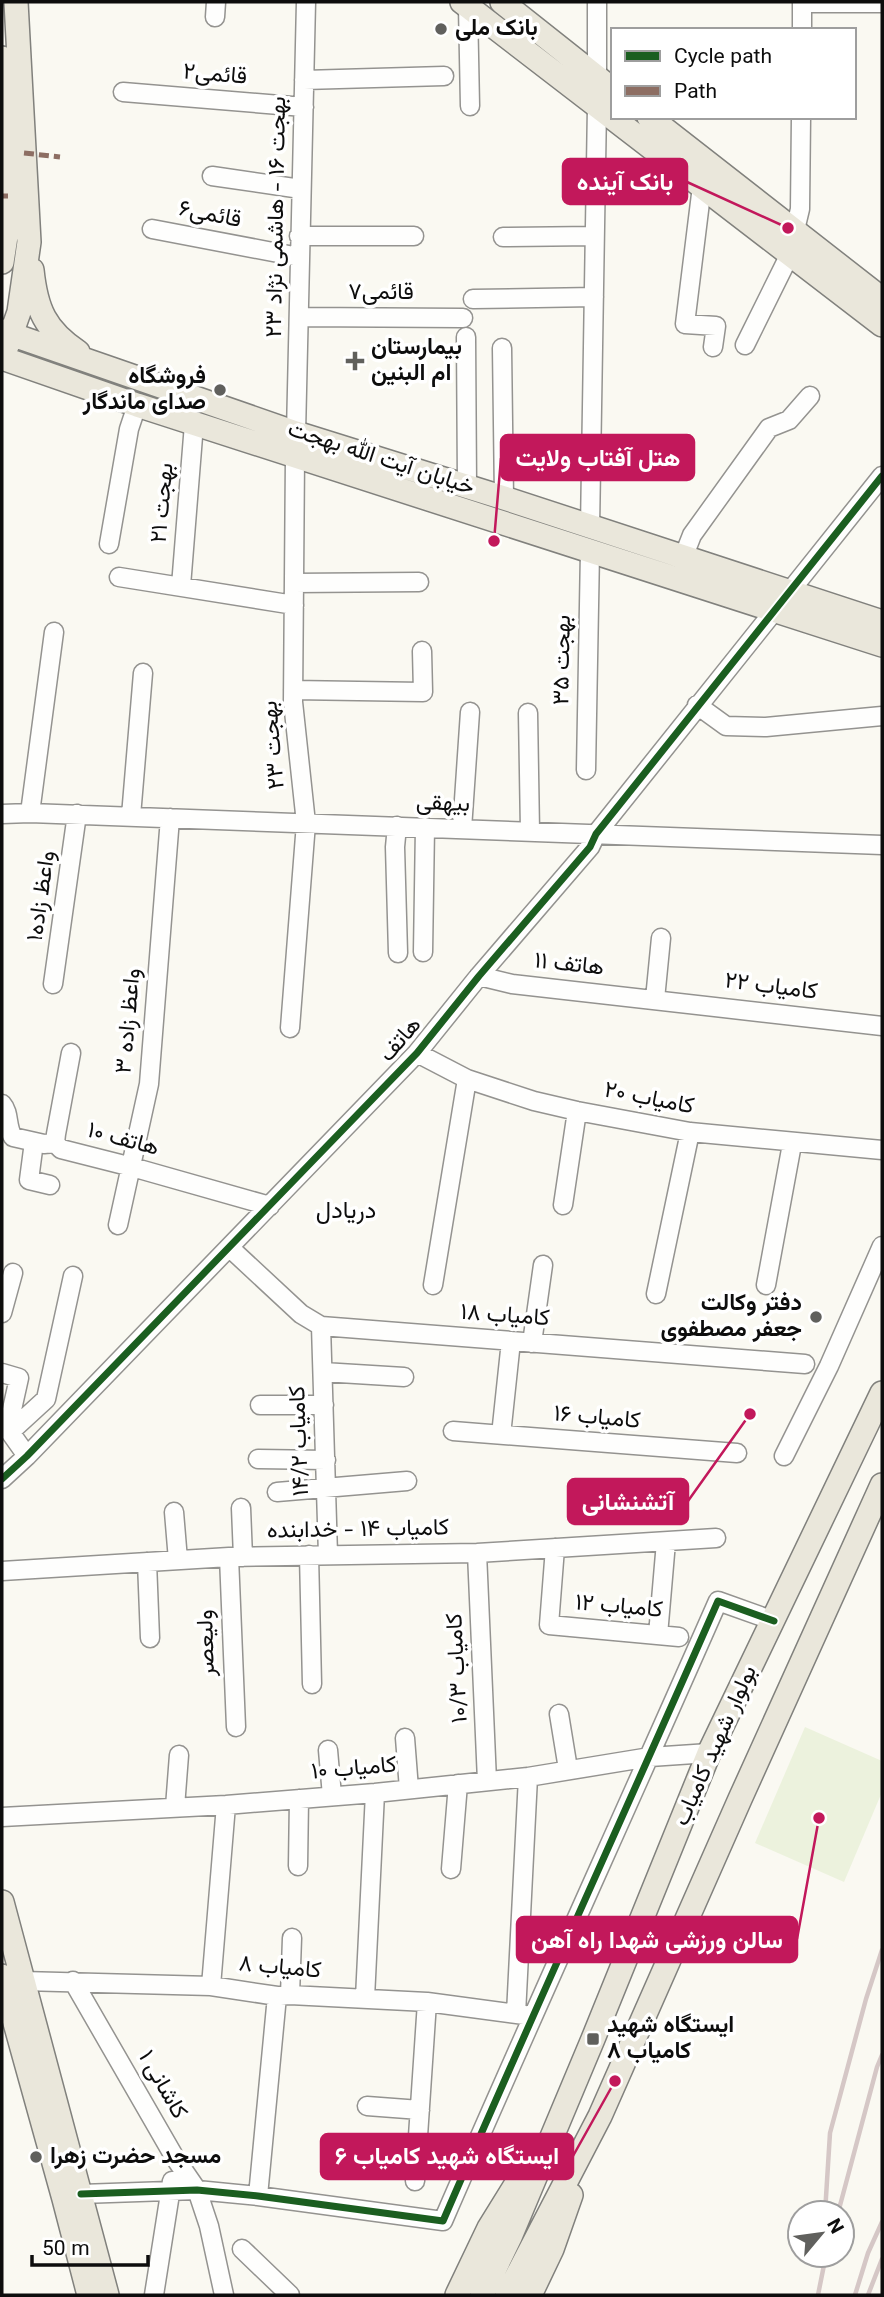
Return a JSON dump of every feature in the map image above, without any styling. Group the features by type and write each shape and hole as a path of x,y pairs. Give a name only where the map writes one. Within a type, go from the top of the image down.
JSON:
{"main road":[{"path":"16,2 29,242 37,303 46,324 62,341 105,367"},
{"path":"502,2 602,91"},
{"path":"465,4 602,91"},
{"path":"2,58 9,217 2,262"},
{"path":"631,119 702,186 882,325"},
{"path":"652,119 882,299"},
{"path":"2,240 9,217"},
{"path":"2,359 6,332 19,312 29,242"},
{"name":"خیابان آیت الله بهجت","path":"6,332 296,433 882,622"},
{"name":"خیابان آیت الله بهجت","path":"2,359 194,424 882,645"},
{"name":"بولوار شهید کامیاب","path":"565,2106 709,1753 882,1393"},
{"name":"بولوار شهید کامیاب","path":"600,2116 882,1485"},
{"path":"2,1902 12,1978 89,2295"},
{"path":"12,1978 80,2194 107,2295"},
{"path":"457,2295 489,2228 565,2106"},
{"path":"482,2295 510,2237 565,2106"},
{"path":"507,2295 600,2116"},
{"path":"530,2295 552,2249 600,2116"}],"street":[{"name":"بهجت ۱۶ - هاشمی نژاد ۲۳","path":"296,433 306,2"},
{"path":"590,528 594,236 602,91 597,2"},
{"path":"802,28 802,2 882,3"},
{"path":"465,4 470,106"},
{"path":"304,80 444,76"},
{"name":"قائمی۲","path":"123,92 303,107"},
{"path":"796,230 800,209 801,119"},
{"path":"212,176 301,189"},
{"path":"702,186 685,324 716,326 713,347"},
{"name":"قائمی۶","path":"152,229 299,257"},
{"path":"299,236 414,236"},
{"path":"503,237 594,236"},
{"path":"745,345 790,254"},
{"path":"473,299 594,298"},
{"name":"قائمی۷","path":"299,317 463,318"},
{"path":"466,337 467,486"},
{"path":"502,348 504,498"},
{"path":"683,558 692,535 769,428 789,420 810,396"},
{"path":"109,544 129,429 137,405"},
{"name":"بهجت ۲۱","path":"181,586 194,424"},
{"name":"بهجت ۲۳","path":"290,1028 306,823 293,690 295,456"},
{"name":"هاتف","path":"2,1479 230,1248 417,1053 590,847 596,834 697,705 882,476"},
{"name":"بهجت ۳۵","path":"586,769 590,551"},
{"path":"119,577 294,606"},
{"path":"294,583 418,582"},
{"path":"30,813 54,632"},
{"path":"293,690 423,692 422,651"},
{"path":"131,816 143,673"},
{"path":"697,705 726,726 766,727 882,716"},
{"path":"462,829 470,712"},
{"path":"528,713 530,831"},
{"name":"بیهقی","path":"2,814 77,814 882,845"},
{"name":"واعظ زاده۱","path":"53,984 77,814"},
{"name":"واعظ زاده ۳","path":"118,1225 149,1084 170,818"},
{"path":"397,826 395,847 398,953"},
{"path":"423,952 425,827"},
{"path":"654,999 661,938"},
{"name":"هاتف ۱۱","path":"479,976 512,984 654,999"},
{"name":"کامیاب ۲۲","path":"654,999 882,1026"},
{"name":"هاتف ۱۰","path":"71,1053 55,1143 61,1149 270,1206"},
{"name":"کامیاب ۲۰","path":"417,1053 467,1079 534,1101 577,1111 690,1132 882,1150"},
{"path":"433,1285 467,1079"},
{"path":"2,1104 6,1109 8,1130 13,1137 44,1144 55,1143"},
{"path":"563,1205 577,1111"},
{"path":"656,1294 690,1132"},
{"path":"34,1142 29,1180 50,1185"},
{"path":"766,1285 792,1143"},
{"path":"784,1456 829,1366 882,1246"},
{"path":"230,1248 302,1314 321,1326"},
{"path":"532,1343 543,1265"},
{"path":"2,1313 13,1273"},
{"path":"10,1432 46,1399 73,1276"},
{"name":"کامیاب ۱۸","path":"321,1326 805,1364"},
{"name":"کامیاب ۱۴/۲","path":"321,1326 328,1555"},
{"path":"501,1434 511,1341"},
{"path":"323,1373 404,1377"},
{"path":"2,1374 19,1378 10,1432 27,1456"},
{"path":"260,1405 324,1405"},
{"name":"کامیاب ۱۶","path":"453,1431 737,1453"},
{"path":"258,1459 326,1460"},
{"path":"277,1492 407,1481"},
{"name":"ولیعصر","path":"236,1727 236,1557 240,1508"},
{"path":"174,1512 178,1560"},
{"name":"کامیاب ۱۴ - خدابنده","path":"2,1570 236,1557 477,1553 716,1538"},
{"path":"658,1635 666,1542"},
{"name":"کامیاب ۱۲","path":"555,1548 549,1625 679,1637"},
{"name":"کامیاب ۱۰/۳","path":"477,1553 487,1781"},
{"path":"309,1555 312,1684"},
{"path":"147,1562 150,1638"},
{"path":"80,2194 197,2190 443,2221 524,2015 650,1757 718,1601 774,1621"},
{"path":"559,1714 568,1769"},
{"path":"405,1738 409,1789"},
{"path":"328,1750 332,1796"},
{"name":"کامیاب ۱۰","path":"2,1817 226,1805 375,1793 528,1777 650,1757 709,1753"},
{"path":"175,1807 179,1755"},
{"path":"524,2015 528,1777"},
{"path":"451,1869 458,1784"},
{"path":"365,1998 375,1793"},
{"path":"298,1867 299,1799"},
{"path":"211,1986 226,1805"},
{"path":"258,2196 292,1938"},
{"name":"کامیاب ۸","path":"12,1978 211,1986 284,1996 427,2002 524,2015"},
{"name":"کاشانی ۱","path":"73,1981 197,2190 209,2226 224,2295"},
{"path":"415,2180 427,2002"},
{"path":"367,2106 420,2110"},
{"path":"154,2295 176,2158"},
{"path":"242,2249 290,2295"}],"green space":[{"path":"805,1727 882,1761 882,1792 844,1882 755,1843"}],"railway":[{"path":"826,2199 830,2133 882,1950"},
{"path":"842,2199 882,2055"},
{"path":"855,2295 868,2253 882,2222"},
{"path":"868,2295 882,2259"},
{"path":"818,2295 823,2269"}],"marked path":[{"path":"24,153 60,157"},
{"path":"2,196 8,196"}],"cycle path":[{"path":"2,1479 417,1053 590,847 596,834 882,476"},
{"path":"81,2194 197,2190 443,2221 718,1601 774,1621"}],"place":[{"name":"بانک ملی","path":"441,29"},
{"name":"بانک آینده","path":"788,228"},
{"name":"بیمارستان ام البنین","path":"355,361"},
{"name":"فروشگاه صدای ماندگار","path":"220,390"},
{"name":"هتل آفتاب ولایت","path":"494,541"},
{"name":"دفتر وکالت جعفر مصطفوی","path":"816,1317"},
{"name":"آتشنشانی","path":"750,1414"},
{"name":"سالن ورزشی شهدا راه آهن","path":"819,1818"},
{"name":"ایستگاه شهید کامیاب ۸","path":"593,2039"},
{"name":"ایستگاه شهید کامیاب ۶","path":"615,2081"},
{"name":"مسجد حضرت زهرا","path":"36,2157"}],"district":[{"name":"دریادل","path":"346,1212"}]}
